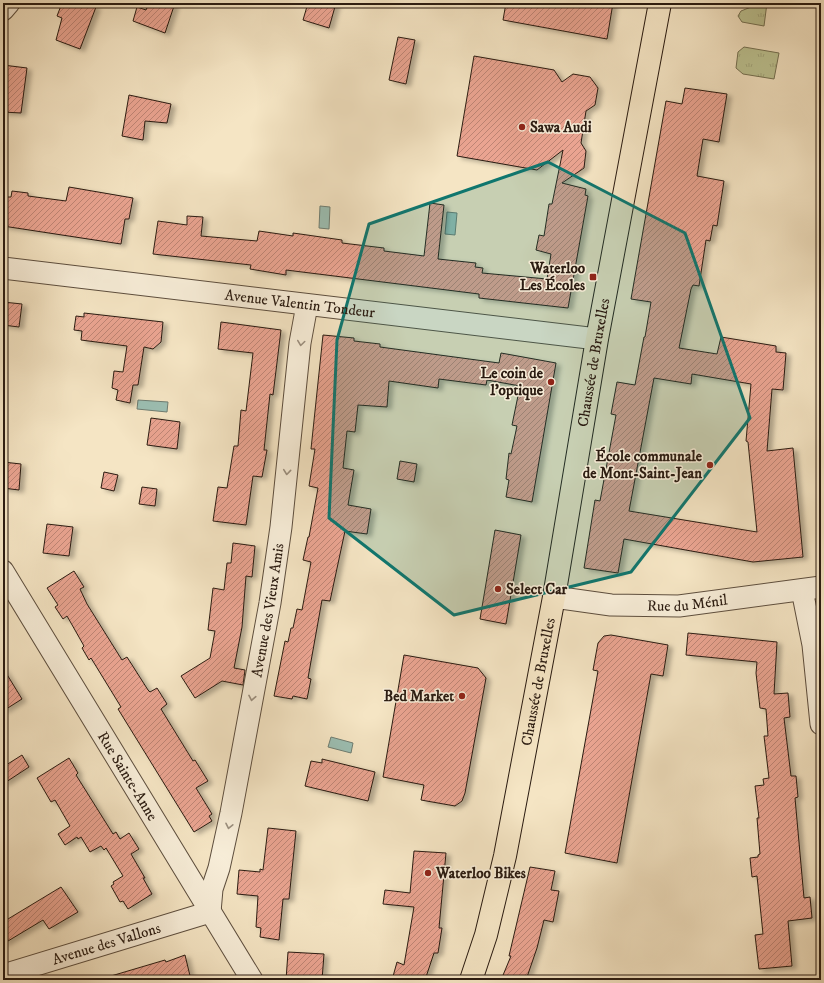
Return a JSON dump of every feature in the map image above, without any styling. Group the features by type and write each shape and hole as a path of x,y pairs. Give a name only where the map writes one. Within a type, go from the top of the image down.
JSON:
{"main road":[{"name":"Chaussée de Bruxelles","path":"471,980 486,935 505,856 554,597 597,339 660,3"}],"street":[{"path":"3,10 9,3"},
{"name":"Avenue Valentin Tondeur","path":"3,268 597,339"},
{"name":"Avenue des Vieux Amis","path":"210,912 212,889 219,868 231,813 270,603 281,527 300,343 307,305"},
{"name":"Rue Sainte-Anne","path":"3,571 252,980"},
{"path":"812,588 813,645 821,724"},
{"name":"Rue du Ménil","path":"554,597 611,605 679,606 812,588"},
{"name":"Avenue des Vallons","path":"3,975 210,912"}],"highlighted area":[{"path":"548,162 685,233 750,418 631,572 454,615 329,518 337,340 369,224"}],"green space":[{"path":"761,3 767,3 764,26 742,22 738,16 741,11"},
{"path":"744,47 779,53 774,79 743,74 736,68 738,52"}],"water":[{"path":"320,206 330,207 329,229 319,228"},
{"path":"447,212 457,213 455,235 445,234"},
{"path":"138,400 168,402 167,412 137,409"},
{"path":"331,737 353,743 351,753 328,747"}],"building":[{"path":"62,3 87,3 96,7 80,49 56,40 62,18 57,16"},
{"path":"148,3 175,3 165,33 133,21 137,7 146,10"},
{"path":"308,3 336,3 329,28 303,20"},
{"path":"506,3 613,3 607,39 503,20"},
{"path":"398,37 415,40 406,84 389,80"},
{"path":"474,56 554,70 562,82 573,74 590,77 598,88 595,105 586,111 581,143 586,151 584,168 562,183 586,189 585,195 588,196 568,308 479,298 479,294 286,270 286,275 250,269 251,265 153,254 158,221 187,225 187,216 203,217 201,236 257,241 259,231 293,236 293,233 342,240 342,243 384,248 384,251 424,256 430,203 444,205 438,259 476,263 475,267 483,268 482,273 547,279 551,254 536,250 539,235 544,236 549,204 552,204 563,150 537,170 457,156"},
{"path":"3,65 27,68 21,113 3,112"},
{"path":"685,88 727,94 719,142 703,139 697,176 724,181 717,226 713,225 710,241 706,240 699,286 693,285 691,289 679,348 717,354 721,337 776,346 776,352 786,353 783,390 772,389 767,451 793,448 803,557 753,562 624,539 618,573 584,568 595,500 600,501 616,415 611,414 617,382 635,385 645,337 651,302 631,299 666,101 682,104","holes":["692,374 751,384 746,441 748,442 757,532 629,511 654,378 691,384"]},
{"path":"129,95 171,104 167,123 145,121 143,140 122,136"},
{"path":"69,187 133,198 129,219 125,219 121,244 3,226 3,199 7,200 7,197 11,197 12,191 28,193 28,196 66,201"},
{"path":"3,302 22,304 19,327 3,325"},
{"path":"84,313 163,322 161,342 153,349 144,347 138,385 133,385 130,403 116,400 118,390 112,388 114,371 123,372 127,346 81,340 82,331 74,330 76,316 84,317"},
{"path":"221,322 281,330 273,395 270,394 264,450 267,450 262,477 253,476 246,525 213,521 218,487 227,488 234,446 238,446 241,410 246,411 253,353 218,349"},
{"path":"323,335 354,338 354,341 380,344 380,347 499,363 501,353 556,363 532,502 506,497 509,480 506,479 509,453 511,454 517,426 512,425 520,386 487,380 486,385 439,379 438,388 389,381 387,407 358,405 355,432 347,431 343,468 354,470 348,505 371,509 367,534 345,531 330,601 322,600 308,678 311,679 307,699 293,696 292,699 274,696 285,641 288,642 297,609 302,610 311,562 303,560 318,488 309,486 315,449 311,449"},
{"path":"151,418 180,422 177,449 147,445"},
{"path":"400,461 417,464 414,482 397,479"},
{"path":"3,462 21,464 19,490 3,488"},
{"path":"104,472 118,475 114,491 101,488"},
{"path":"142,487 157,489 155,506 139,504"},
{"path":"47,524 73,527 69,556 43,553"},
{"path":"495,530 521,535 506,624 480,619"},
{"path":"233,543 255,546 252,577 246,576 242,627 234,668 245,670 243,685 222,681 195,698 181,676 210,658 215,631 208,630 213,588 224,590 227,563 231,563"},
{"path":"74,571 84,587 80,589 87,604 122,660 127,657 150,692 157,688 167,704 161,709 193,761 195,760 208,781 196,788 212,814 209,816 212,821 194,832 118,709 121,707 91,658 89,660 82,648 84,646 67,616 63,619 55,607 58,605 47,588"},
{"path":"688,633 777,642 774,694 788,693 790,717 784,718 791,776 796,776 798,797 795,798 804,898 810,897 812,918 788,921 792,966 759,969 755,935 763,934 757,876 752,877 750,858 758,857 760,854 757,818 759,818 755,786 764,785 763,779 769,778 764,736 768,736 766,709 760,708 756,673 757,662 686,655"},
{"path":"611,635 668,645 663,676 651,674 617,863 565,853 598,671 593,670 598,643 604,636"},
{"path":"404,655 478,668 486,678 465,793 462,801 455,806 421,800 424,785 383,777"},
{"path":"3,668 22,699 3,711"},
{"path":"22,755 29,767 3,784 3,767"},
{"path":"69,758 78,773 76,775 113,834 116,832 120,839 129,833 139,849 131,854 145,878 143,878 152,894 128,909 123,901 120,902 111,886 114,884 113,882 123,876 106,848 104,850 101,846 90,852 81,837 78,839 77,837 65,845 58,834 70,826 55,800 51,802 37,778"},
{"path":"322,759 375,772 368,801 305,786 311,761 322,763"},
{"path":"268,828 296,831 289,899 283,899 279,940 260,937 261,928 256,927 258,896 237,894 239,870 260,872 260,869 263,870"},
{"path":"414,851 446,853 439,928 442,928 438,953 434,953 425,980 392,980 397,962 404,965 414,907 383,904 385,890 410,893"},
{"path":"530,867 555,871 551,890 559,891 553,922 544,920 537,948 526,980 501,980 511,956 509,956"},
{"path":"61,887 78,912 49,929 43,920 3,944 3,922"},
{"path":"288,952 324,954 322,980 286,980"},
{"path":"185,955 191,980 112,980 111,976 165,960 166,962"}],"place":[{"name":"Sawa Audi","path":"522,127"},
{"name":"Waterloo Les Écoles","path":"593,277"},
{"name":"Le coin de l'optique","path":"551,382"},
{"name":"École communale de Mont-Saint-Jean","path":"710,465"},
{"name":"Select Car","path":"498,589"},
{"name":"Bed Market","path":"462,696"},
{"name":"Waterloo Bikes","path":"428,873"}]}
